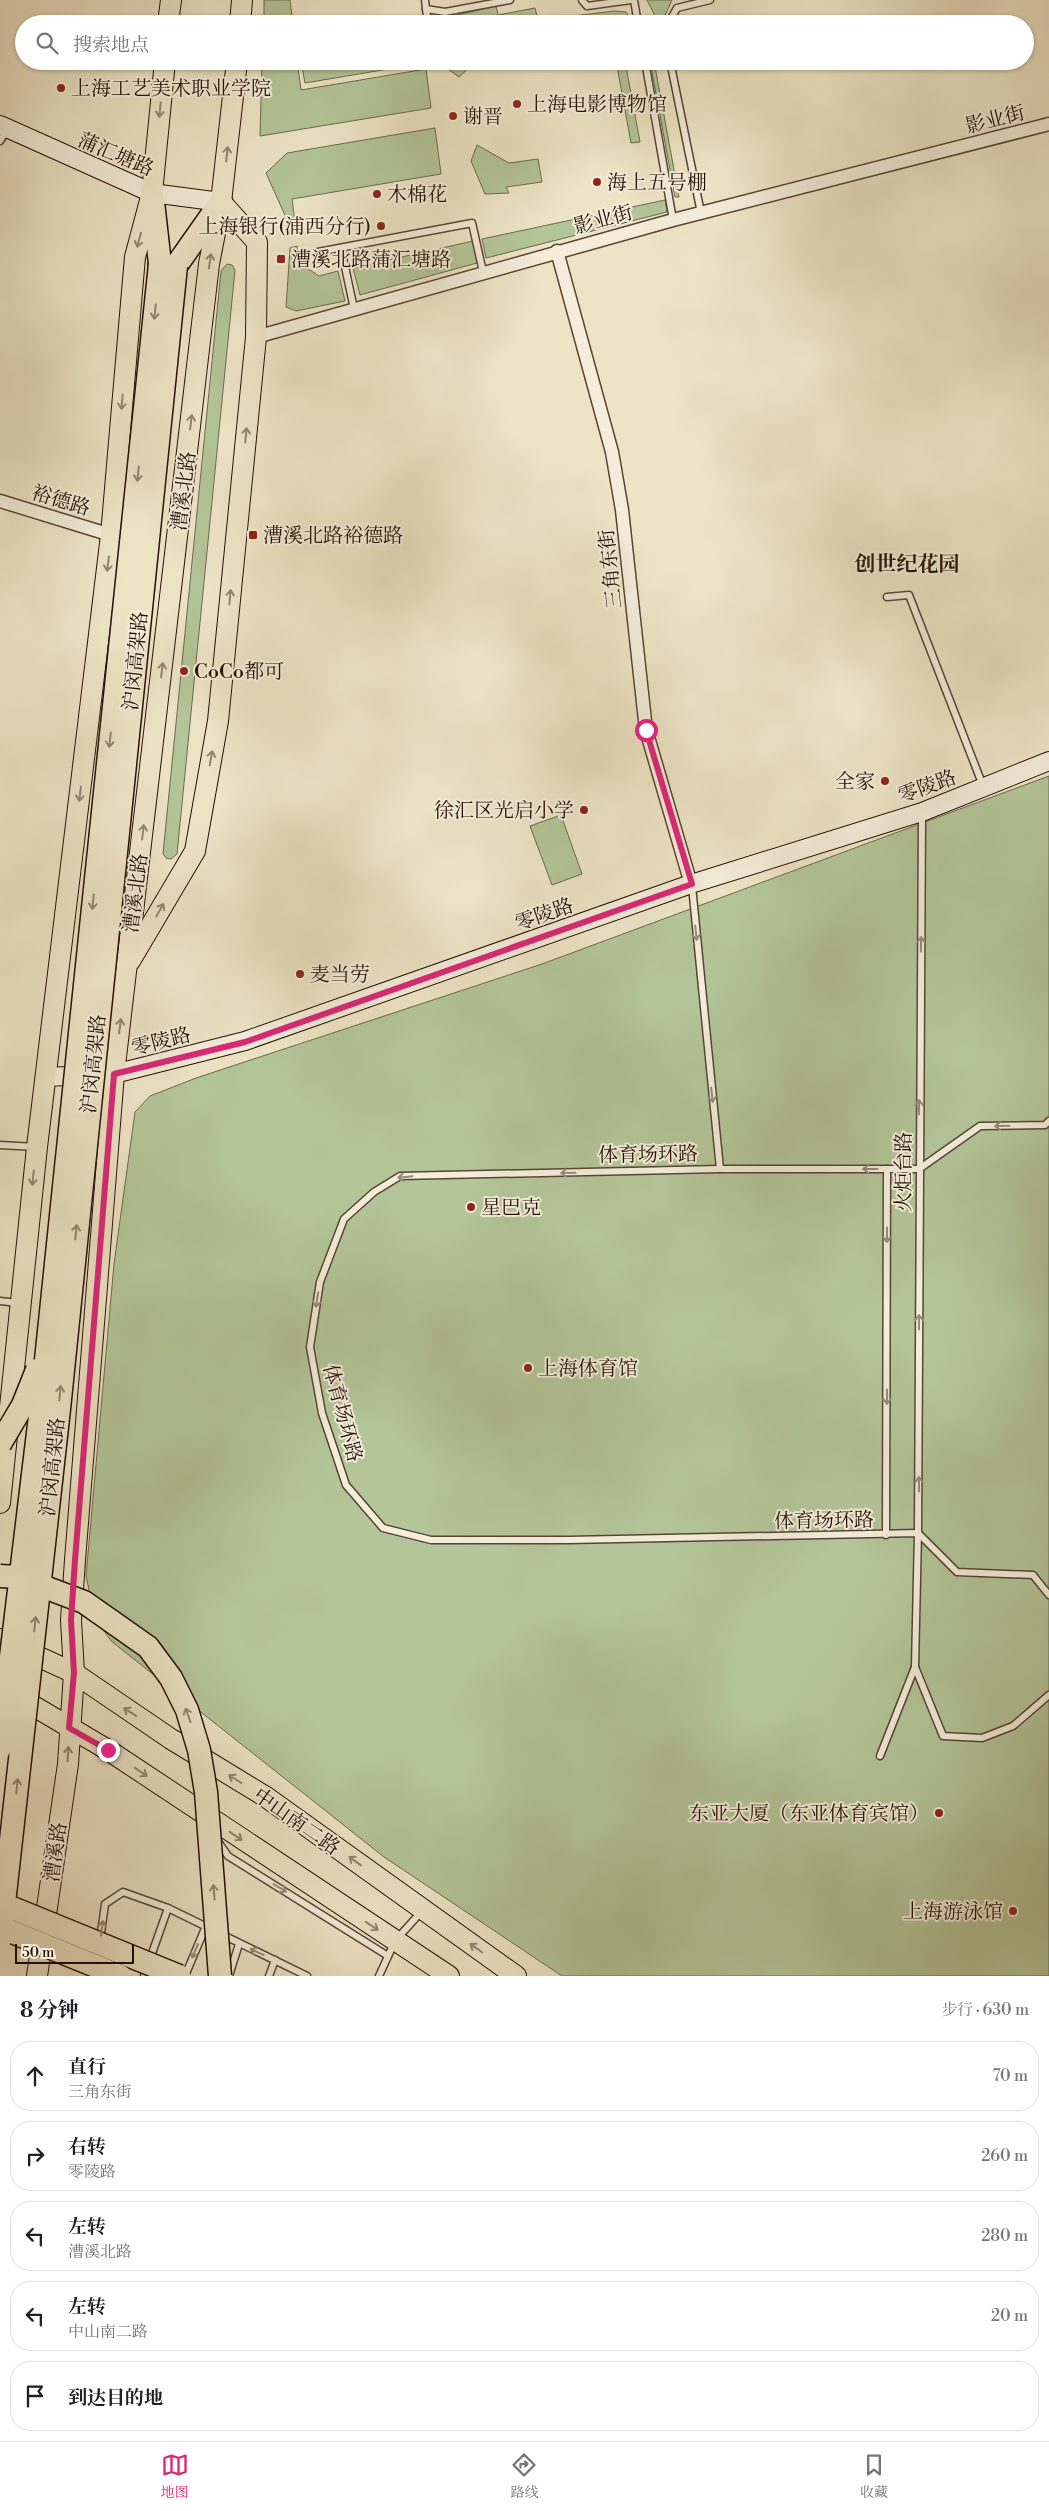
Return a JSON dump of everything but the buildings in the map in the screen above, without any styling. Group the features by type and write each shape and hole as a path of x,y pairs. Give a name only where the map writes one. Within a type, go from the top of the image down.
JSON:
{"highway":[{"name":"沪闵高架路","path":"0,1939 58,1418 168,265 152,193"},
{"name":"沪闵高架路","path":"168,265 221,202"},
{"path":"0,1748 50,1326 168,265"},
{"path":"2,1445 26,1397 50,1326"},
{"path":"0,1576 18,1577 84,1602 148,1647 171,1678 187,1710 199,1750 206,1792 220,1976"},
{"path":"0,1903 179,1976"},
{"path":"0,1927 94,1962 120,1976"},
{"path":"94,1962 111,1976"}],"main road":[{"path":"169,15 170,0"},
{"path":"241,15 242,0"},
{"path":"0,1504 10,1302 37,1147 112,535 135,257 152,193 164,70"},
{"name":"漕溪北路","path":"69,1728 74,1673 71,1620 75,1560 114,1074 209,264 221,202 236,70"},
{"path":"127,967 195,850 218,721 256,337 257,242 221,202"},
{"path":"0,1470 2,1445"},
{"name":"中山南二路","path":"0,1639 74,1673 171,1739 266,1797 516,1976"},
{"path":"0,1686 108,1750 196,1809 392,1948 449,1976"},
{"name":"漕溪路","path":"37,1976 68,1764 69,1728"}],"street":[{"name":"影业街","path":"256,337 557,251 1049,124"},
{"name":"蒲汇塘路","path":"3,132 152,193 221,202"},
{"name":"三角东街","path":"557,251 612,452 622,510 646,730 692,884"},
{"name":"裕德路","path":"0,501 112,535"},
{"name":"零陵路","path":"45,1077 114,1074 245,1042 692,884 922,812 1049,761"}],"lane":[{"path":"425,0 427,15"},
{"path":"426,9 445,12 510,0"},
{"path":"582,0 586,6 633,0 636,15"},
{"path":"673,15 677,8 676,0"},
{"path":"677,8 710,0"},
{"path":"647,70 673,220"},
{"path":"672,70 701,213"},
{"path":"318,252 472,220 483,272"},
{"path":"340,248 354,309"},
{"path":"887,597 908,595 984,787"},
{"name":"火炬台路","path":"915,1667 918,1533 922,812"},
{"path":"692,884 720,1169"},
{"path":"919,1169 980,1126 1045,1125 1049,1121"},
{"path":"0,1145 37,1147"},
{"name":"体育场环路","path":"918,1533 886,1535 431,1540 383,1528 346,1485 322,1412 310,1347 320,1282 344,1219 374,1192 400,1176 720,1169 919,1169"},
{"path":"886,1535 887,1169"},
{"path":"918,1533 957,1572 1033,1575 1049,1595"},
{"path":"915,1667 943,1736 982,1738 1013,1726 1049,1695"},
{"path":"880,1756 915,1667"},
{"path":"94,1962 105,1904 123,1892 168,1908 307,1976"},
{"path":"144,1976 168,1908"},
{"path":"379,1976 392,1948 423,1910"},
{"path":"185,1976 206,1926"},
{"path":"228,1976 239,1944"},
{"path":"269,1976 275,1960"}],"green space":[{"path":"264,0 290,0 292,15 264,15"},
{"path":"647,0 672,0 665,15 654,15"},
{"path":"496,6 498,15 457,15"},
{"path":"535,8 537,15 498,15"},
{"path":"614,11 626,12 628,15 582,15"},
{"path":"262,70 298,70 301,90 426,70 431,108 260,136"},
{"path":"303,70 382,70 305,83"},
{"path":"449,70 466,70 459,77"},
{"path":"618,70 627,70 640,142 631,143"},
{"path":"652,70 656,70 679,197 675,197"},
{"path":"435,128 441,174 292,199 296,230 292,231 266,173 287,153"},
{"path":"477,145 509,163 538,159 542,182 506,187 509,193 485,194 471,161"},
{"path":"665,200 667,212 486,258 482,239"},
{"path":"473,241 477,263 360,295 353,268"},
{"path":"297,246 299,263 319,276 338,271 345,301 296,311 286,307 290,248"},
{"path":"227,264 232,265 235,270 177,854 171,859 166,858 163,854 221,271"},
{"path":"1049,776 1049,1976 562,1976 384,1857 111,1641 95,1618 86,1576 114,1264 135,1112 150,1096 196,1078 542,964"},
{"path":"561,815 582,874 552,885 530,826"}],"place":[{"name":"上海工艺美术职业学院","path":"61,88"},
{"name":"上海电影博物馆","path":"517,104"},
{"name":"谢晋","path":"453,116"},
{"name":"海上五号棚","path":"597,182"},
{"name":"木棉花","path":"377,194"},
{"name":"上海银行(浦西分行)","path":"381,226"},
{"name":"漕溪北路蒲汇塘路","path":"281,259"},
{"name":"漕溪北路裕德路","path":"253,535"},
{"name":"CoCo都可","path":"184,671"},
{"name":"全家","path":"885,781"},
{"name":"徐汇区光启小学","path":"584,810"},
{"name":"麦当劳","path":"300,974"},
{"name":"星巴克","path":"471,1207"},
{"name":"上海体育馆","path":"528,1368"},
{"name":"东亚大厦（东亚体育宾馆）","path":"939,1813"},
{"name":"上海游泳馆","path":"1013,1911"}],"district":[{"name":"创世纪花园","path":"907,564"}],"route":[{"path":"108,1750 69,1728 74,1673 71,1620 75,1560 114,1074 245,1042 692,884 646,730"}]}
